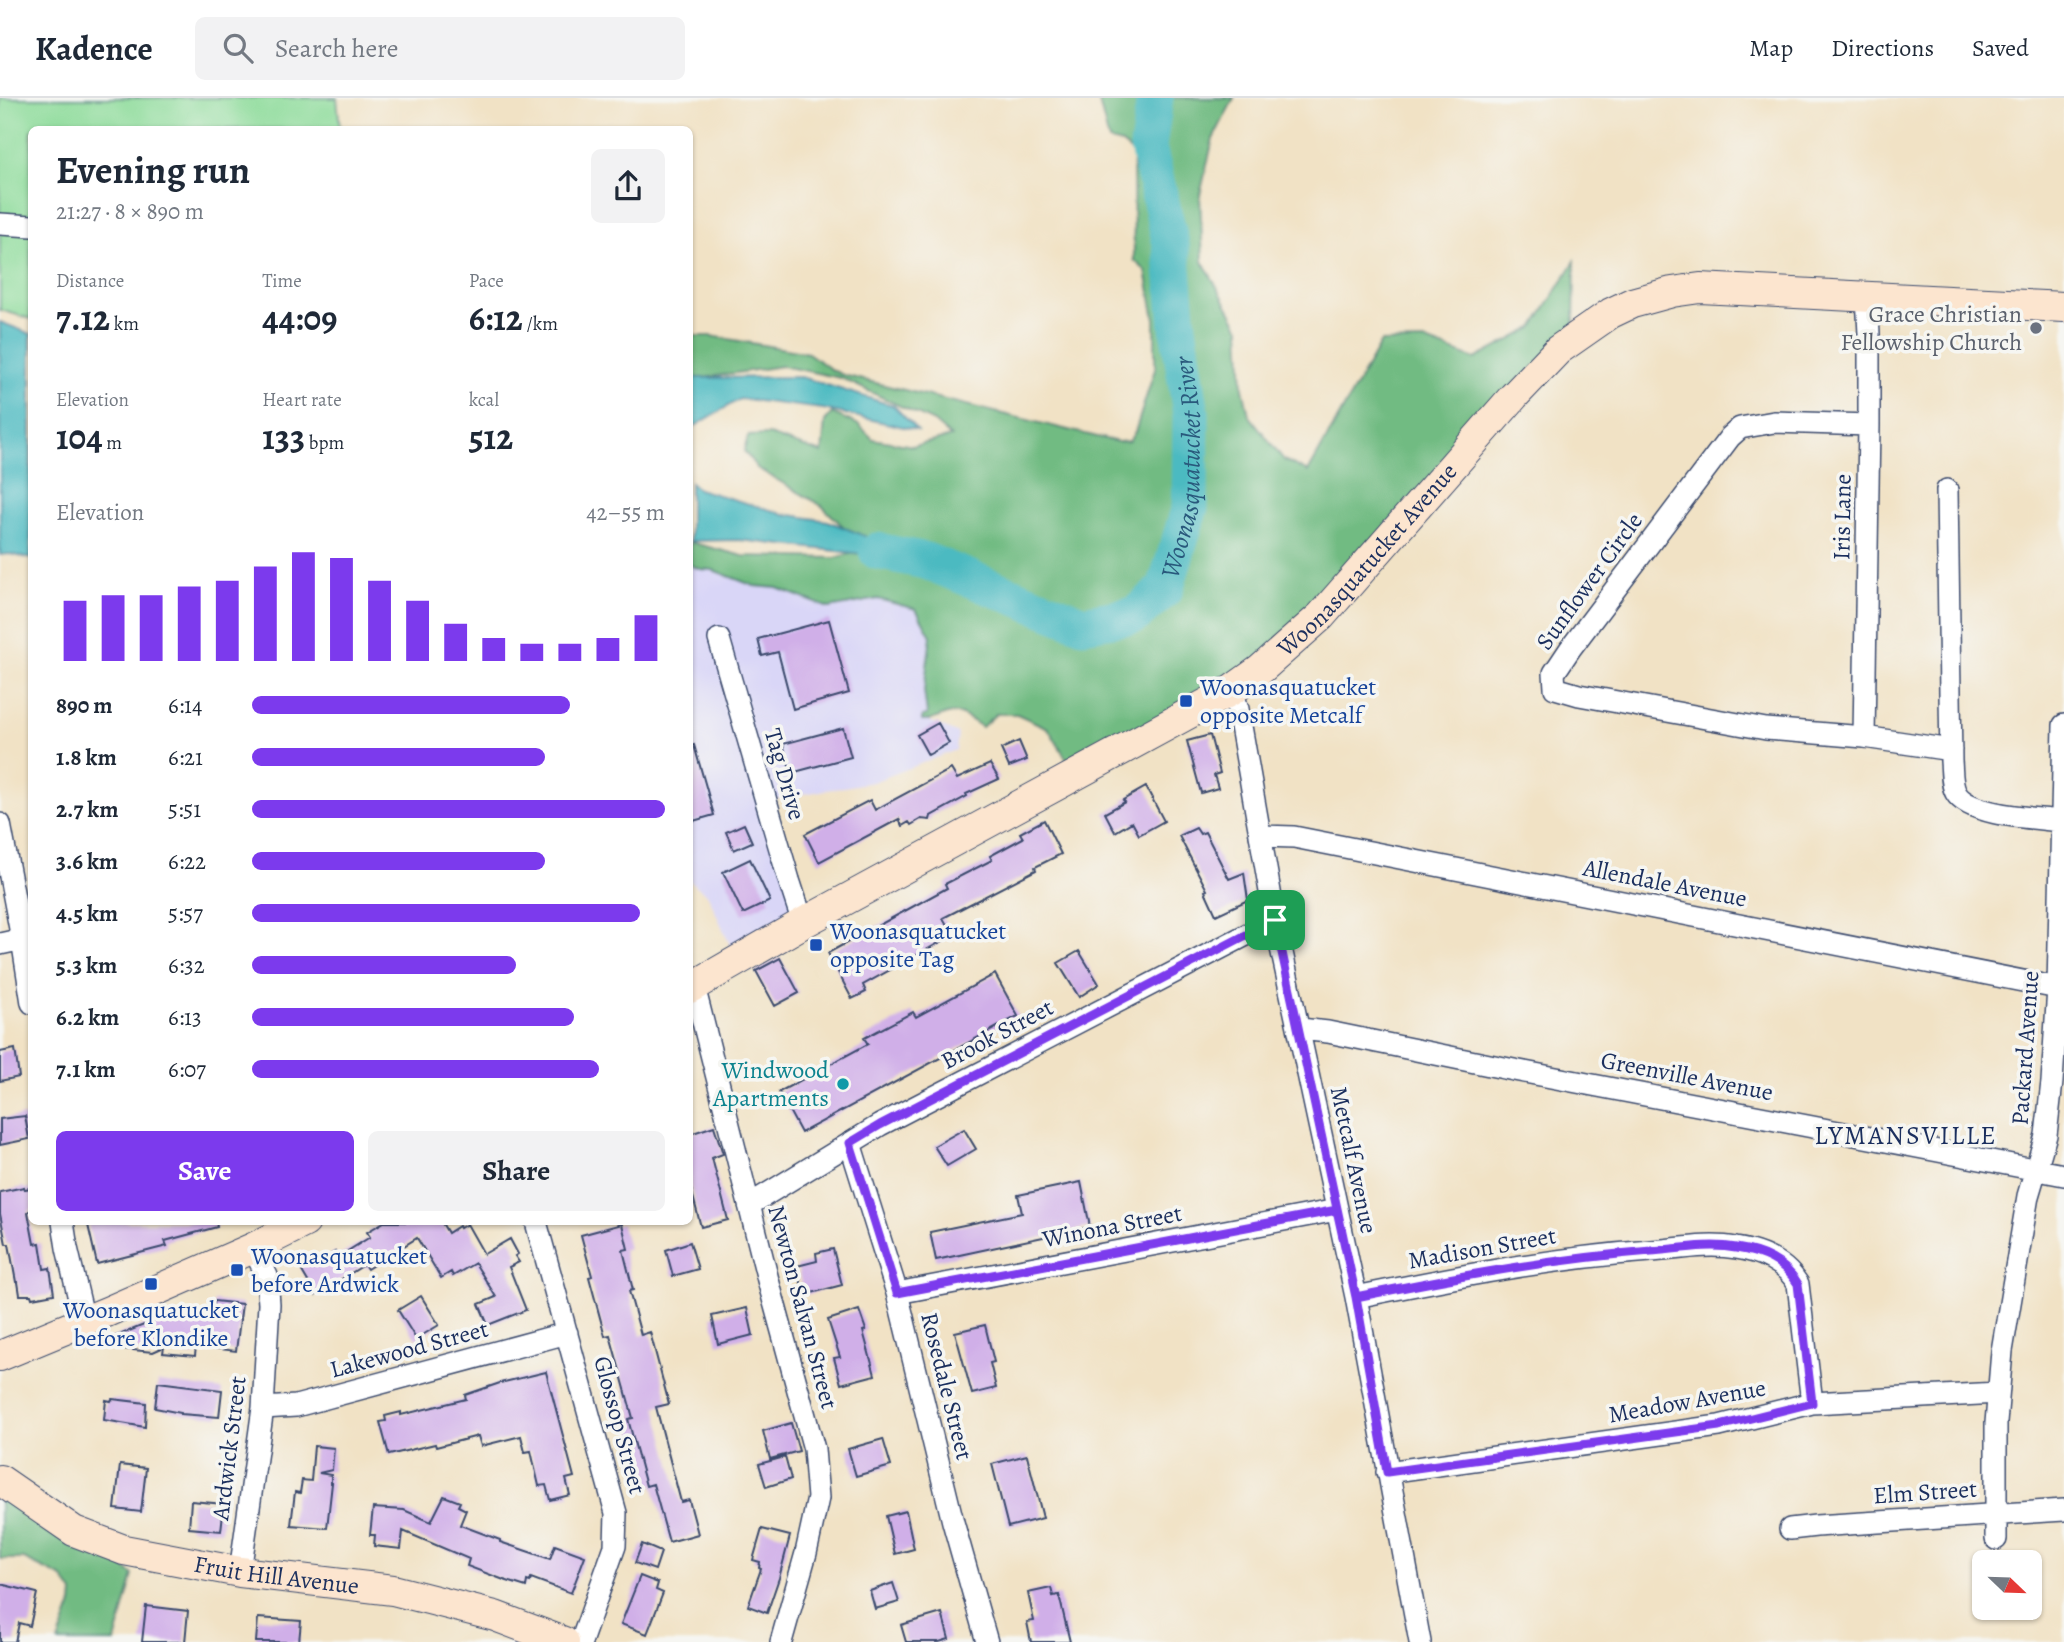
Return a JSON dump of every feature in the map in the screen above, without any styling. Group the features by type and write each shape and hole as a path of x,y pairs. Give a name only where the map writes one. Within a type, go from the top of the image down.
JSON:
{"street":[{"path":"0,224 28,226"},
{"name":"Woonasquatucket Avenue","path":"693,986 803,923 1232,690 1260,670 1321,616 1514,396 1558,350 1611,313 1640,300 1700,288 2064,307"},
{"name":"Iris Lane","path":"1864,737 1869,425 1867,296"},
{"name":"Sunflower Circle","path":"1869,425 1774,422 1740,428 1730,437 1554,673 1555,688 1579,695 1766,729 1864,737 1951,750"},
{"path":"1947,490 1951,750 1952,780 1957,795 1967,804 1990,811 2061,821"},
{"name":"Tag Drive","path":"719,639 803,923"},
{"name":"Metcalf Avenue","path":"1232,690 1238,709 1275,920 1356,1297 1420,1642"},
{"name":"Packard Avenue","path":"1996,1539 1996,1423 2001,1351 2025,1209 2046,1135 2053,1082 2058,988 2064,724"},
{"path":"0,824 27,938 0,944"},
{"name":"Allendale Avenue","path":"1260,836 1294,837 2058,988"},
{"name":"Brook Street","path":"750,1205 880,1125 1275,920"},
{"name":"Newton Salvan Street","path":"693,991 814,1449 818,1498 781,1642"},
{"name":"Greenville Avenue","path":"1300,1029 1328,1032 2064,1175"},
{"name":"Rosedale Street","path":"850,1143 897,1293 953,1522 987,1642"},
{"name":"Winona Street","path":"897,1293 1337,1210"},
{"path":"63,1225 84,1320"},
{"path":"0,1356 253,1248 297,1225"},
{"name":"Glossop Street","path":"537,1225 616,1513 615,1546 582,1642"},
{"name":"Madison Street","path":"1356,1297 1504,1268 1617,1253 1733,1247 1757,1253 1781,1265 1791,1273 1798,1284 1812,1403"},
{"name":"Ardwick Street","path":"240,1572 263,1408 269,1304 267,1276 253,1248"},
{"name":"Lakewood Street","path":"263,1408 296,1406 567,1334"},
{"name":"Meadow Avenue","path":"1387,1472 1719,1426 1812,1403 1997,1393"},
{"name":"Fruit Hill Avenue","path":"0,1480 74,1531 99,1542 148,1556 240,1572 393,1590 483,1613 564,1642"},
{"name":"Elm Street","path":"1790,1529 2064,1510"}],"shaded area":[{"path":"693,566 713,570 754,586 777,587 829,608 878,599 916,609 931,636 924,690 927,715 922,720 958,734 956,750 873,782 769,800 799,920 733,952 708,895 693,883"}],"green space":[{"path":"0,98 337,98 340,126 28,126 28,318 0,310"},
{"path":"1098,98 1234,98 1213,139 1200,195 1203,262 1240,328 1243,388 1249,415 1284,460 1308,472 1381,342 1426,341 1475,359 1533,328 1575,261 1574,326 1286,642 1073,770 1048,728 1017,714 996,714 982,727 954,713 922,721 922,716 927,715 924,690 931,636 916,609 878,599 829,608 777,588 754,586 713,570 693,566 693,543 743,556 835,558 850,554 852,535 822,506 757,468 744,451 748,436 769,435 822,453 825,421 832,413 859,425 873,439 913,446 951,437 934,422 841,378 782,366 693,380 693,336 711,336 808,353 843,375 1118,442 1129,441 1135,432 1155,369 1155,319 1146,271 1134,260 1133,153 1122,144 1109,141"},
{"path":"0,1489 133,1575 115,1642 58,1642 72,1604 73,1593 63,1578 24,1559 0,1559"}],"water":[{"path":"0,322 28,333 28,558 10,554 0,555"},
{"path":"801,377 894,406 917,430 823,409 740,399 693,427 693,378"},
{"path":"693,485 698,489 784,514 828,521 926,561 739,540 693,541"}],"building":[{"path":"829,620 849,693 793,709 778,652 762,656 758,639"},
{"path":"938,723 949,743 928,755 917,735"},
{"path":"843,728 851,757 791,773 783,744"},
{"path":"1210,735 1220,773 1214,775 1218,788 1201,793 1187,741"},
{"path":"1019,741 1027,760 1009,767 1001,749"},
{"path":"693,745 714,815 693,821"},
{"path":"990,764 999,779 966,794 967,796 931,816 930,820 921,819 911,825 909,822 902,826 899,819 819,862 805,834 870,800 875,810 951,769 957,779"},
{"path":"1146,787 1164,821 1139,835 1132,822 1115,832 1105,813"},
{"path":"1044,820 1061,854 1035,867 1036,870 943,918 953,935 863,985 866,992 852,999 828,953 947,888 945,884 992,860 990,856 1023,838 1020,833"},
{"path":"744,824 752,842 734,850 726,832"},
{"path":"1196,828 1200,834 1205,832 1229,879 1244,873 1248,900 1216,915 1205,891 1207,890 1179,836"},
{"path":"750,859 770,901 743,914 723,872"},
{"path":"1079,951 1099,984 1079,997 1058,963"},
{"path":"780,958 799,993 775,1006 756,971"},
{"path":"995,974 1018,1016 801,1133 779,1092 868,1044 864,1038 913,1012 916,1017"},
{"path":"15,1049 19,1077 0,1081 0,1052"},
{"path":"25,1116 28,1139 0,1145 0,1119"},
{"path":"714,1126 723,1154 712,1158 728,1220 701,1227 693,1196 693,1133"},
{"path":"964,1129 976,1149 947,1166 934,1146"},
{"path":"1081,1182 1090,1227 936,1260 930,1232 1022,1213 1018,1195"},
{"path":"28,1188 28,1225 30,1225 34,1244 40,1243 44,1269 50,1268 54,1294 32,1298 31,1295 20,1295 0,1214 0,1192"},
{"path":"88,1225 217,1225 165,1241 167,1246 97,1264"},
{"path":"379,1225 443,1225 448,1233 459,1226 460,1228 468,1225 484,1254 510,1239 519,1262 509,1267 526,1310 488,1325 479,1304 496,1297 475,1263 453,1276 451,1272 441,1278 417,1238 367,1269 364,1265 316,1295 300,1268 316,1257 319,1262 335,1252 338,1257 370,1237 367,1232"},
{"path":"622,1225 628,1249 623,1250 633,1290 629,1291 641,1335 650,1332 669,1404 656,1407 681,1502 689,1500 698,1534 669,1542 653,1484 646,1486 628,1419 633,1418 610,1335 605,1336 581,1235"},
{"path":"690,1242 698,1269 673,1276 666,1250"},
{"path":"833,1249 842,1285 804,1295 797,1266 817,1261 816,1253"},
{"path":"421,1296 439,1325 416,1339 398,1310"},
{"path":"214,1301 242,1304 236,1351 196,1346 195,1356 163,1353 164,1347 153,1352 92,1346 171,1314 212,1318"},
{"path":"747,1308 753,1335 718,1344 712,1316"},
{"path":"859,1310 875,1375 841,1384 834,1358 840,1357 828,1320"},
{"path":"985,1325 994,1362 990,1363 996,1388 972,1394 955,1332"},
{"path":"546,1372 574,1477 566,1479 570,1495 550,1500 546,1485 539,1486 531,1451 525,1452 521,1436 481,1446 478,1436 389,1455 380,1422 386,1421 385,1416 401,1412 401,1415 466,1399 465,1395 500,1383"},
{"path":"158,1382 222,1390 219,1417 181,1414 155,1408"},
{"path":"106,1400 146,1403 145,1427 104,1420"},
{"path":"791,1423 799,1451 770,1459 763,1431"},
{"path":"883,1439 891,1466 856,1476 848,1449"},
{"path":"314,1446 334,1448 332,1470 319,1473 331,1475 327,1528 291,1525 295,1492 300,1493 302,1480 311,1481"},
{"path":"1027,1455 1043,1518 1008,1527 992,1464"},
{"path":"785,1457 791,1479 766,1487 759,1464"},
{"path":"120,1465 146,1468 141,1512 115,1509"},
{"path":"444,1496 460,1502 458,1506 466,1510 460,1525 550,1559 555,1545 585,1556 571,1593 531,1578 526,1587 504,1580 467,1566 469,1559 403,1531 401,1549 374,1546 375,1535 370,1535 373,1508 404,1510 431,1522"},
{"path":"191,1501 224,1504 221,1531 189,1528"},
{"path":"906,1511 914,1549 895,1554 886,1516"},
{"path":"762,1529 790,1536 767,1613 748,1606 761,1569 760,1562 753,1560"},
{"path":"642,1544 661,1552 655,1570 635,1563"},
{"path":"640,1576 658,1583 656,1590 663,1593 647,1634 621,1624"},
{"path":"893,1583 899,1602 875,1609 870,1591"},
{"path":"0,1584 37,1593 30,1626 19,1623 15,1642 0,1642"},
{"path":"1051,1588 1053,1596 1059,1595 1070,1642 1031,1642 1027,1622 1034,1621 1028,1593"},
{"path":"146,1606 188,1611 185,1642 142,1642"},
{"path":"942,1613 949,1639 939,1642 906,1642 901,1625"},
{"path":"258,1618 301,1621 299,1642 256,1642"}],"waterway":[{"name":"Woonasquatucket River","path":"877,551 926,561 1083,624 1135,615 1165,589 1190,507 1191,414 1178,327 1171,244 1148,147 1155,98"}],"place":[{"name":"Grace Christian Fellowship Church","path":"2036,328"},
{"name":"Woonasquatucket opposite Metcalf","path":"1186,701"},
{"name":"Woonasquatucket opposite Tag","path":"816,945"},
{"name":"Windwood Apartments","path":"843,1084"},
{"name":"Woonasquatucket before Ardwick","path":"237,1270"},
{"name":"Woonasquatucket before Klondike","path":"151,1284"}],"district":[{"name":"LYMANSVILLE","path":"1906,1135"}],"route":[{"path":"1275,920 850,1143 897,1293 1337,1210 1356,1297 1504,1268 1617,1253 1733,1247 1771,1259 1791,1273 1798,1284 1812,1403 1719,1426 1387,1472 1356,1297 1275,920"}]}
